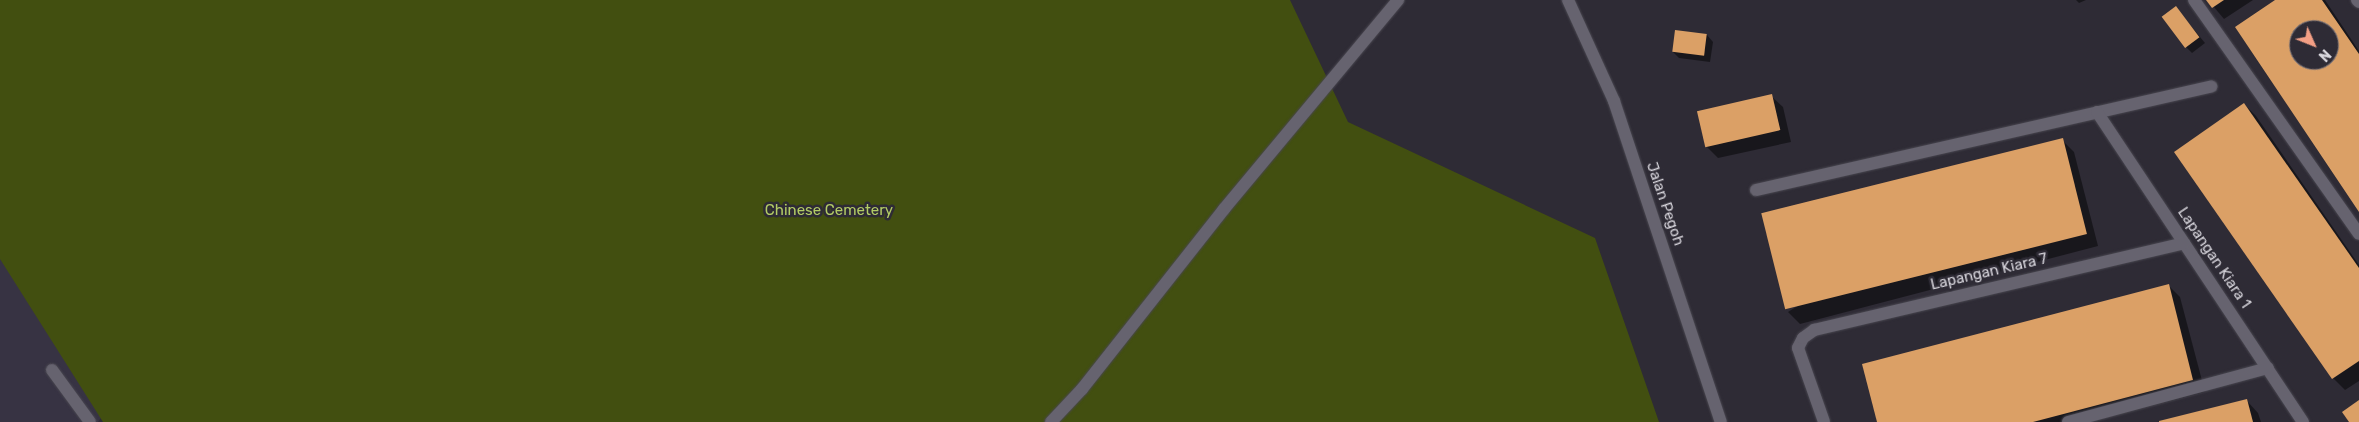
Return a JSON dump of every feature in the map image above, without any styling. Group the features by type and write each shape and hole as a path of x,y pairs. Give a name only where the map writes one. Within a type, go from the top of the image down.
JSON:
{"street":[{"path":"1051,422 1082,389 1224,208 1398,0"},
{"name":"Jalan Pegoh","path":"1568,0 1614,101 1721,422"},
{"path":"2194,0 2359,234"},
{"path":"1756,190 2211,86"},
{"name":"Lapangan Kiara 1","path":"2097,112 2304,422"},
{"name":"Lapangan Kiara 7","path":"1824,422 1798,348 1803,338 1814,330 2184,243"},
{"path":"2068,422 2268,368"},
{"path":"52,370 90,422"}],"shaded area":[{"path":"0,258 108,408 98,422 0,422"}],"green space":[{"name":"Chinese Cemetery","path":"0,0 1290,0 1348,122 1595,238 1659,422 103,422 0,259"}],"building":[{"path":"2206,0 2224,0 2212,8"},
{"path":"2275,0 2322,0 2336,20 2289,20 2289,70 2339,70 2339,25 2359,54 2359,212 2235,27"},
{"path":"2176,6 2199,37 2185,48 2162,17"},
{"path":"1675,30 1707,34 1704,56 1672,52"},
{"path":"1772,94 1780,130 1705,147 1697,111"},
{"path":"2244,103 2359,268 2359,361 2332,379 2174,152"},
{"path":"2063,138 2087,234 1785,309 1761,213"},
{"path":"2169,284 2193,380 2033,422 1877,422 1862,364"},
{"path":"2247,399 2253,422 2159,422 2159,421"},
{"path":"2359,400 2359,422 2349,422 2342,412"}]}
